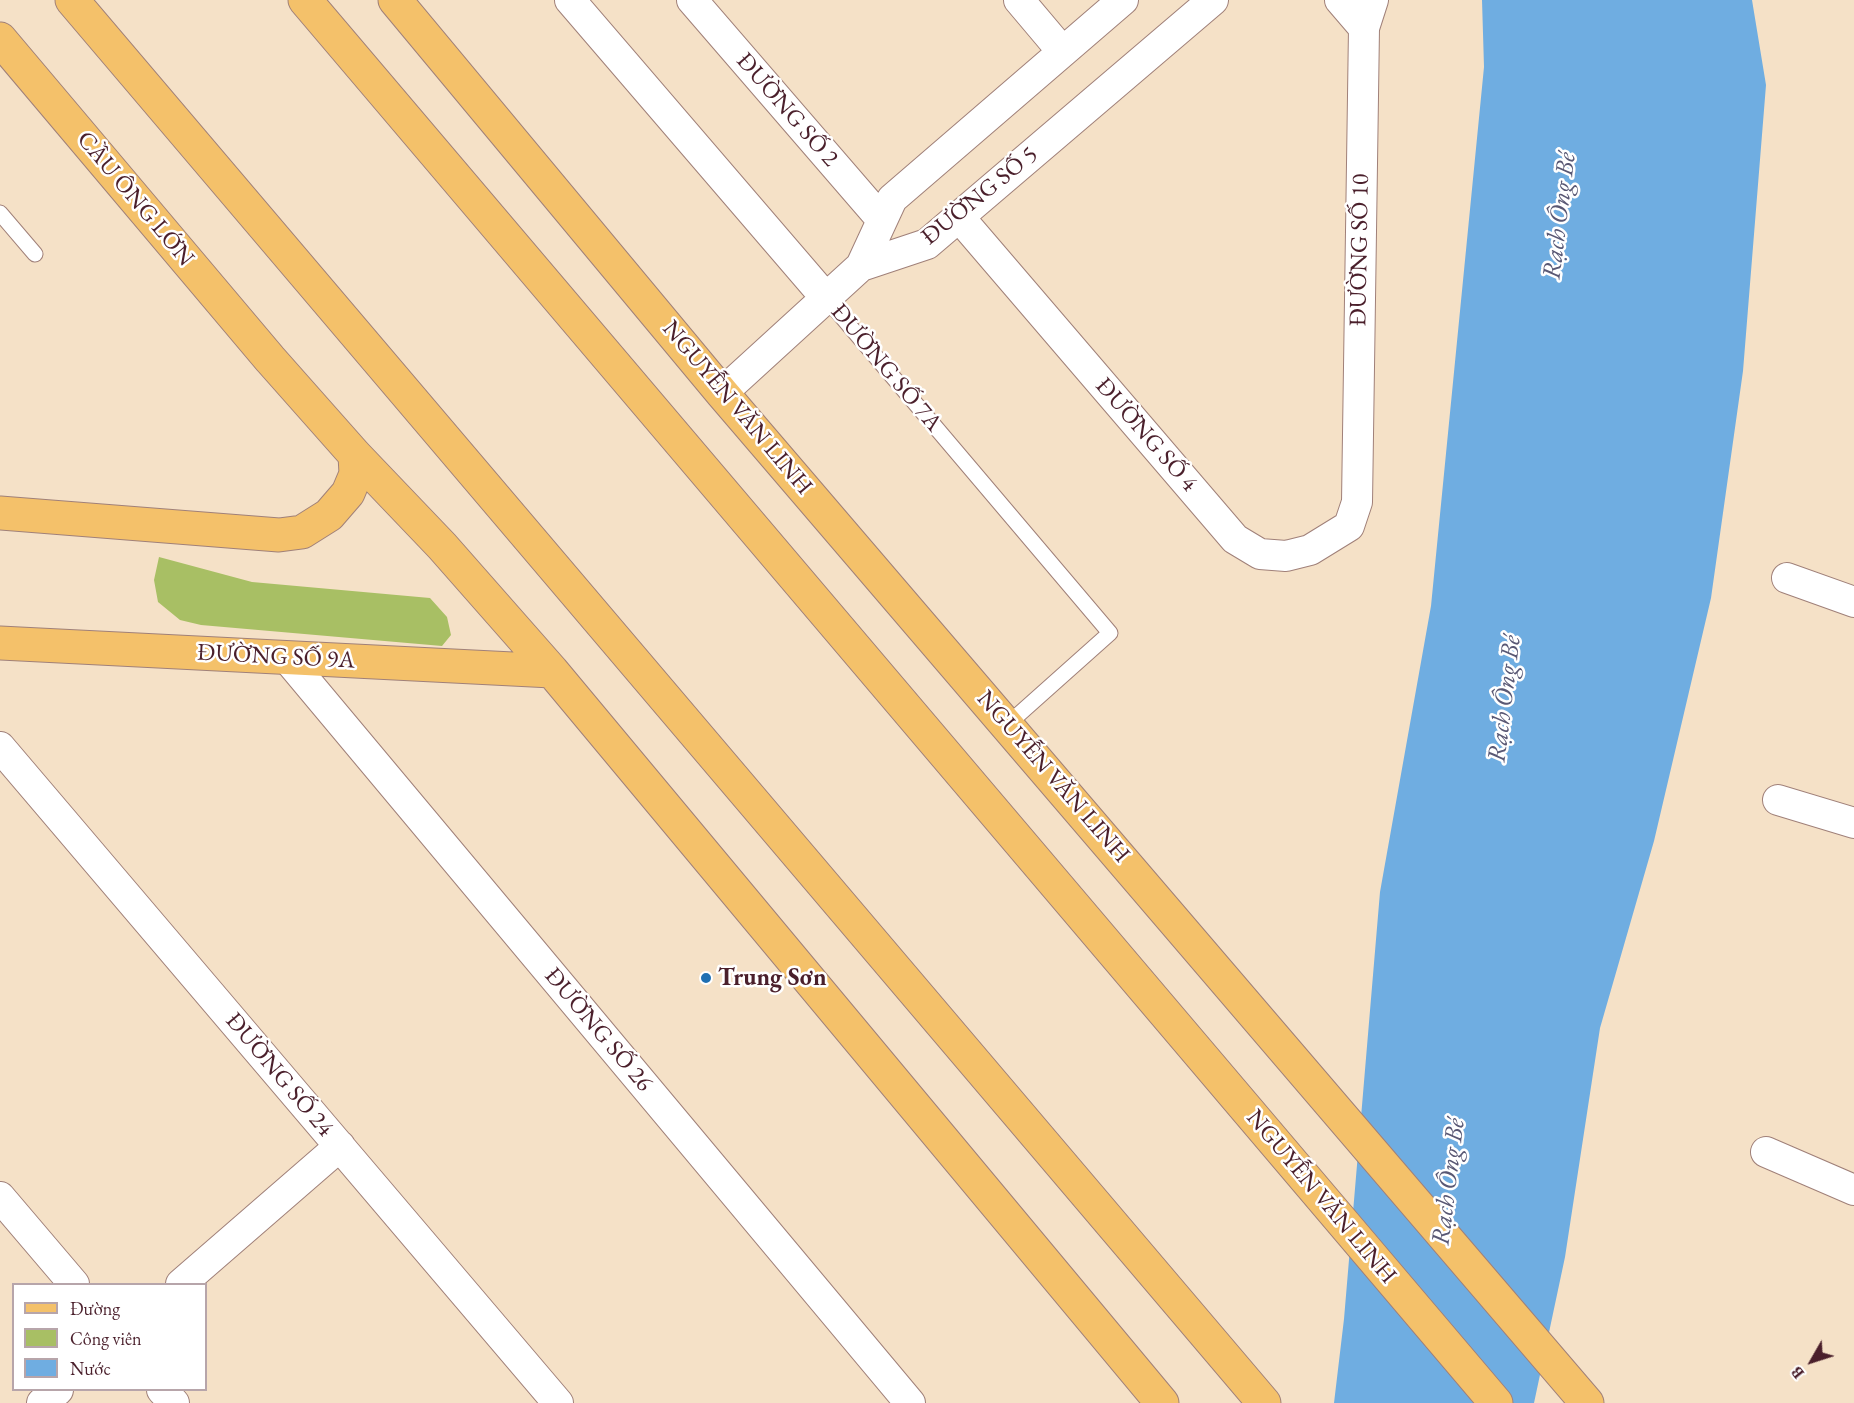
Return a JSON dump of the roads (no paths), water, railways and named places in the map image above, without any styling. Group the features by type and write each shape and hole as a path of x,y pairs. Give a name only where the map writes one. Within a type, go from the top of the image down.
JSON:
{"main road":[{"path":"72,0 1264,1403"},
{"name":"NGUYỄN VĂN LINH","path":"305,0 1496,1403"},
{"name":"NGUYỄN VĂN LINH","path":"395,0 722,393 1274,1034 1587,1403"},
{"name":"CẦU ÔNG LỚN","path":"0,39 270,359 355,455"},
{"path":"0,513 279,535 302,532 329,515 348,493 356,474 355,455"},
{"path":"355,455 442,546 552,671 1162,1403"},
{"name":"ĐƯỜNG SỐ 9A","path":"0,643 552,671"}],"street":[{"name":"ĐƯỜNG SỐ 7A","path":"570,0 826,298"},
{"name":"ĐƯỜNG SỐ 2","path":"692,0 882,220"},
{"path":"1019,0 1062,51"},
{"name":"ĐƯỜNG SỐ 5","path":"861,266 892,199 1122,0"},
{"name":"ĐƯỜNG SỐ 5","path":"861,266 927,244 1213,0"},
{"path":"1340,0 1364,28"},
{"name":"ĐƯỜNG SỐ 10","path":"1357,502 1364,28 1373,0"},
{"name":"ĐƯỜNG SỐ 4","path":"959,217 1235,539 1260,554 1286,556 1310,550 1349,526 1357,502"},
{"path":"722,393 861,266"},
{"path":"1787,578 1854,602"},
{"name":"ĐƯỜNG SỐ 26","path":"286,657 910,1403"},
{"name":"ĐƯỜNG SỐ 24","path":"0,747 558,1403"},
{"path":"1778,800 1854,823"},
{"path":"182,1283 339,1146"},
{"path":"1766,1152 1854,1190"},
{"path":"0,1197 73,1283"},
{"path":"42,1403 56,1391"},
{"path":"164,1391 174,1403"}],"lane":[{"path":"0,213 35,254"},
{"name":"ĐƯỜNG SỐ 7A","path":"826,298 1110,633 1008,724"}],"water":[{"name":"Rạch Ông Bé","path":"1482,0 1752,0 1766,85 1743,371 1711,598 1654,841 1600,1028 1565,1257 1534,1403 1334,1403 1344,1319 1380,892 1431,606 1484,67"}],"place":[{"name":"Trung Sơn","path":"706,978"}]}
